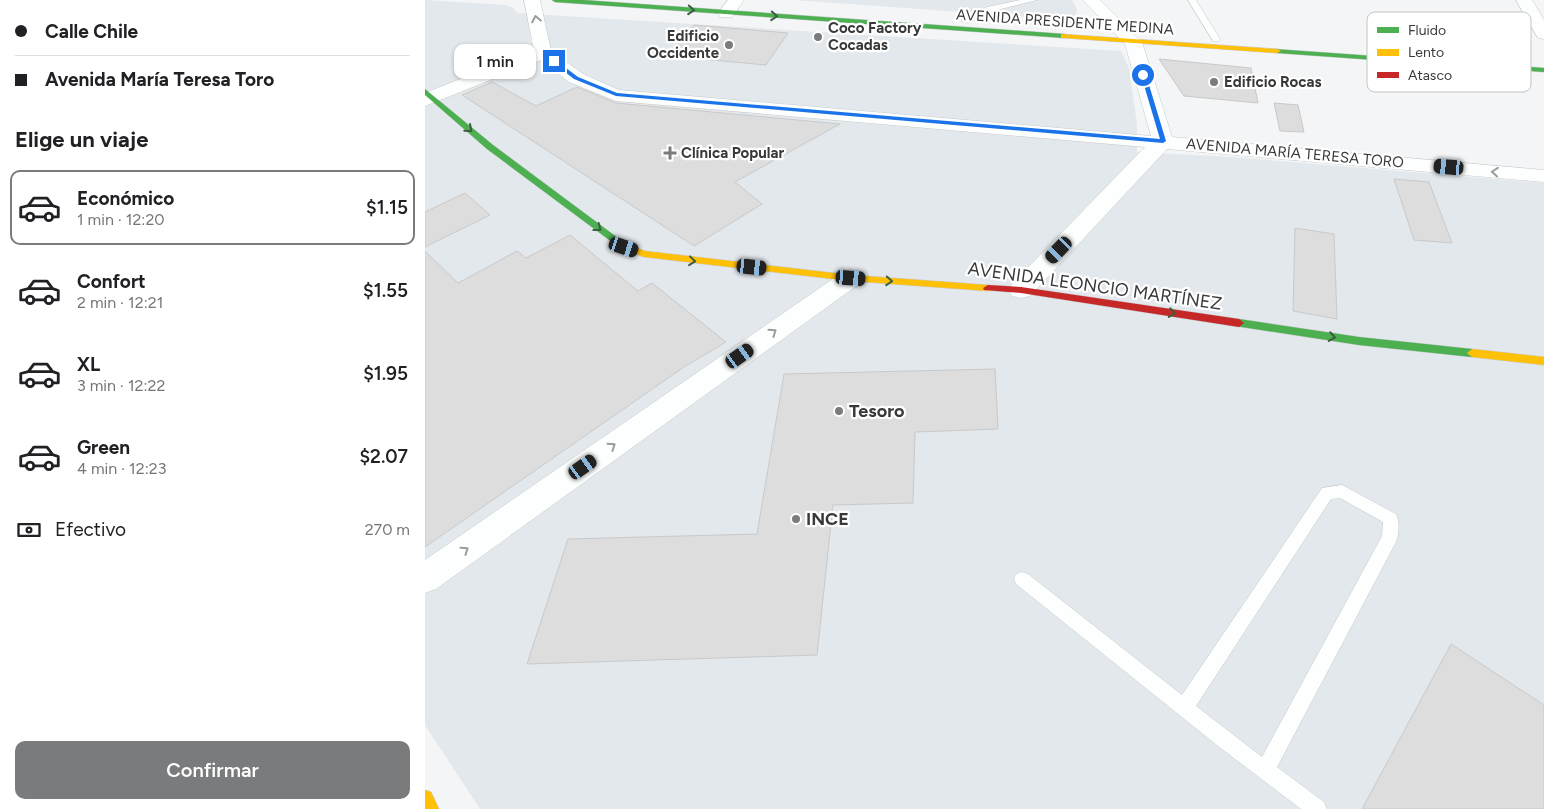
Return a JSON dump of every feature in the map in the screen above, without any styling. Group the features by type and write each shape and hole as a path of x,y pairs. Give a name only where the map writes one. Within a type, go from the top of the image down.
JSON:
{"street":[{"path":"427,96 543,53 532,0"},
{"name":"AVENIDA PRESIDENTE MEDINA","path":"555,0 732,5 965,21 1129,37 1216,39 1367,49"},
{"name":"AVENIDA PRESIDENTE MEDINA","path":"690,0 732,5 1367,56"},
{"path":"1021,290 1163,141 1129,37 1091,0"},
{"path":"1524,0 1544,34"},
{"name":"AVENIDA MARÍA TERESA TORO","path":"543,53 576,78 616,95 1163,141 1544,176"},
{"name":"AVENIDA PRESIDENTE MEDINA","path":"1531,59 1544,60"},
{"name":"AVENIDA PRESIDENTE MEDINA","path":"1531,69 1544,70"},
{"name":"AVENIDA LEONCIO MARTÍNEZ","path":"427,96 490,147 624,247 644,254 851,278 1021,290 1359,341 1544,361"},
{"path":"425,578 851,278"},
{"path":"425,798 431,809"}],"lane":[{"path":"965,21 990,9 1033,0"},
{"path":"1191,0 1216,39"},
{"path":"1184,708 1327,493 1342,491 1391,519 1390,537 1265,770"},
{"path":"1023,579 1184,708 1317,809"}],"shaded area":[{"path":"425,0 506,5 513,8 517,13 1121,51 1129,68 1137,124 1137,152 1232,157 1544,183 1544,809 480,809 425,725"},
{"path":"794,0 1072,0 1077,10 1073,17 1059,19"}],"building":[{"name":"Edificio Occidente","path":"694,25 788,33 766,65 668,56"},
{"name":"Edificio Rocas","path":"1159,59 1251,68 1258,103 1184,96"},
{"name":"Clínica Popular","path":"492,82 536,106 577,87 616,103 840,124 735,182 762,204 694,246 462,95"},
{"path":"1274,103 1298,105 1304,132 1280,131"},
{"path":"1394,179 1429,182 1452,243 1414,240"},
{"path":"465,193 490,215 425,247 425,212"},
{"path":"1295,228 1334,234 1337,319 1293,311"},
{"path":"570,235 638,291 652,283 726,342 684,367 425,547 425,251 458,283 517,251 526,258"},
{"name":"INCE","path":"995,369 998,429 915,432 913,503 833,505 817,655 527,664 568,539 757,534 784,374"},
{"path":"1451,644 1544,705 1544,809 1362,809"}],"traffic: fast":[{"path":"555,0 1064,36"},
{"path":"1277,51 1367,57"},
{"path":"1531,69 1544,70"},
{"path":"425,91 490,147 623,246"},
{"path":"1239,323 1359,341 1472,353"}],"traffic: slow":[{"path":"1064,36 1277,51"},
{"path":"623,246 644,254 851,278 988,288"},
{"path":"1472,353 1544,361"},
{"path":"425,798 431,809"}],"traffic: jam":[{"path":"988,288 1021,290 1239,323"}],"place":[{"name":"Coco Factory Cocadas","path":"818,37"},
{"name":"Edificio Occidente","path":"729,45"},
{"name":"Edificio Rocas","path":"1214,82"},
{"name":"Clínica Popular","path":"670,153"},
{"name":"Tesoro","path":"839,411"},
{"name":"INCE","path":"796,519"}],"route":[{"path":"554,61 576,78 616,95 1163,141 1143,75"}]}
